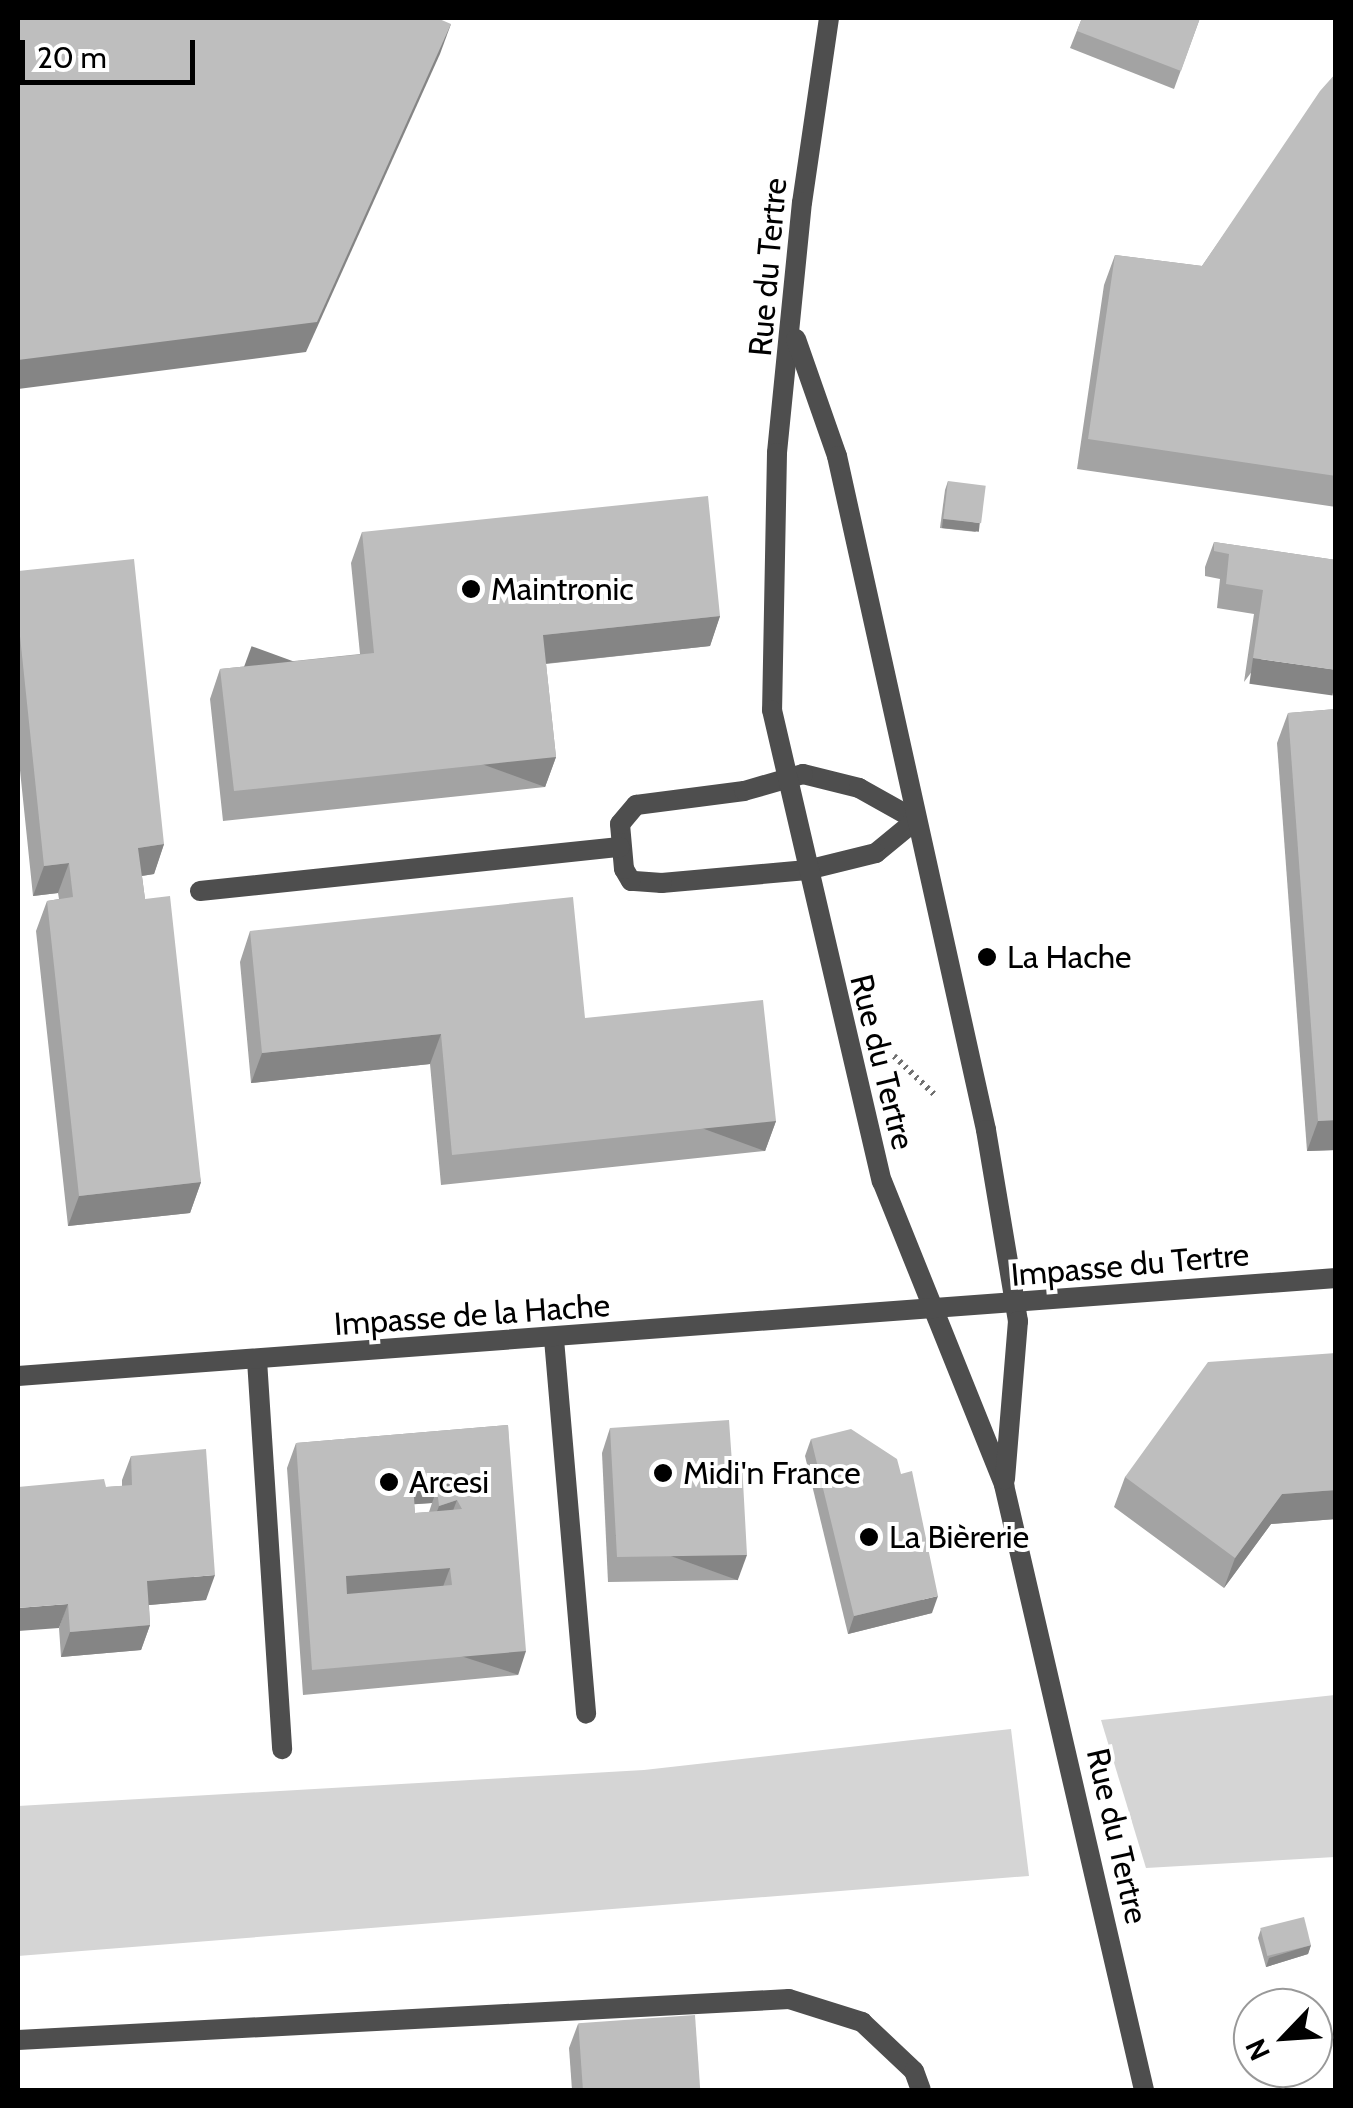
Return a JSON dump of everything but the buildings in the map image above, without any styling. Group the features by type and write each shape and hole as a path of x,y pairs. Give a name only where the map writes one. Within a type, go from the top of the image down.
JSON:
{"street":[{"name":"Rue du Tertre","path":"830,18 802,202 794,332 777,453 772,710 839,1021 882,1181 930,1311 1004,1485 1144,2090"},
{"path":"794,332 837,456 986,1130 1015,1305 1004,1485"},
{"path":"802,774 858,788 916,820 876,853 806,870 631,881 620,847 620,824 636,805 802,774"},
{"path":"200,891 620,847"},
{"name":"Impasse du Tertre","path":"930,1311 1336,1278"},
{"name":"Impasse de la Hache","path":"18,1376 930,1311"},
{"path":"554,1339 586,1714"},
{"path":"257,1360 282,1749"},
{"path":"18,2040 789,1999 862,2022 914,2071 922,2090"}],"path":[{"path":"839,1021 858,1022 960,1119 986,1130"}],"shaded area":[{"path":"1335,1695 1335,1857 1146,1868 1101,1720"},
{"path":"1011,1729 1029,1876 18,1956 18,1806 644,1770"}],"place":[{"name":"Maintronic","path":"471,589"},
{"name":"La Hache","path":"987,957"},
{"name":"Midi'n France","path":"663,1473"},
{"name":"Arcesi","path":"389,1482"},
{"name":"La Bièrerie","path":"869,1537"}]}
